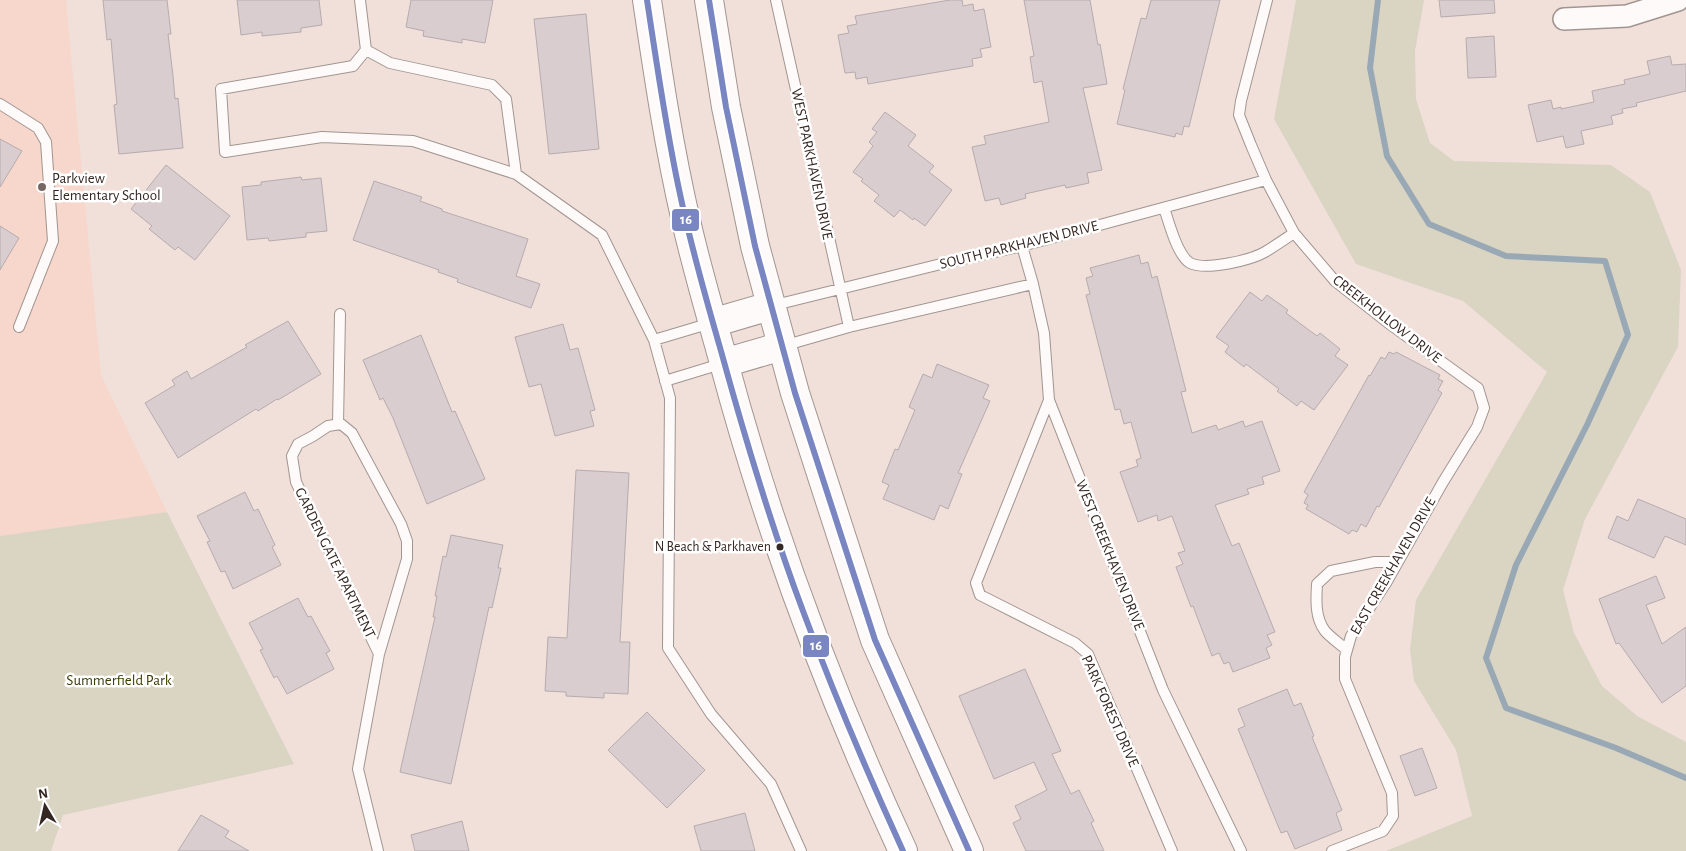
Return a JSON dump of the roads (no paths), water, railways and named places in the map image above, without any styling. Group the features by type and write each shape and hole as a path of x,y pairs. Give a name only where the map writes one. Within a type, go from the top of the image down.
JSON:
{"main road":[{"path":"647,0 654,54 684,211 732,393 786,566 827,677 903,851"},
{"path":"709,0 726,107 755,246 798,402 875,640 969,851"},
{"path":"712,322 770,306"},
{"path":"724,363 782,346"}],"street":[{"path":"1564,19 1627,16 1678,0"}],"lane":[{"path":"360,0 366,50 353,66 221,89 225,152 322,137 413,141 516,174 602,235 654,340 670,398 668,648 711,714 771,784 800,851"},
{"name":"WEST PARKHAVEN DRIVE","path":"776,0 849,327"},
{"name":"CREEKHOLLOW DRIVE","path":"1267,0 1239,115 1266,180 1294,233 1335,281 1391,325 1478,388 1484,408"},
{"path":"366,50 390,63 492,85 506,99 516,174"},
{"path":"0,104 38,128 46,142 54,242 18,327"},
{"name":"SOUTH PARKHAVEN DRIVE","path":"770,306 945,262 1022,246 1266,180"},
{"path":"1164,208 1180,251 1190,263 1208,266 1229,264 1264,252 1294,233"},
{"name":"WEST CREEKHAVEN DRIVE","path":"1022,246 1044,333 1049,400 1163,690 1241,851"},
{"path":"782,346 849,327 1033,284"},
{"path":"338,424 340,314"},
{"path":"654,340 712,322"},
{"path":"665,381 724,363"},
{"name":"PARK FOREST DRIVE","path":"1049,400 976,583 980,595 1075,643 1088,654 1172,851"},
{"name":"EAST CREEKHAVEN DRIVE","path":"1332,851 1382,831 1393,816 1392,793 1345,679 1345,657 1351,636 1398,562 1443,482 1477,427 1484,408"},
{"name":"GARDEN GATE APARTMENT","path":"378,851 358,769 379,654 407,560 408,541 401,524 352,433 341,424 328,426 298,444 292,456 296,482 379,654"},
{"path":"1347,650 1326,632 1320,621 1316,602 1318,584 1331,571 1375,562 1398,562"}],"waterway":[{"path":"1378,0 1370,68 1387,156 1429,224 1506,256 1605,261 1628,335 1587,425 1516,565 1486,658 1506,708 1616,748 1686,778"}],"place":[{"name":"Parkview Elementary School","path":"42,187"},
{"name":"N Beach & Parkhaven","path":"780,547"}],"park label":[{"name":"Summerfield Park","path":"119,680"}]}
